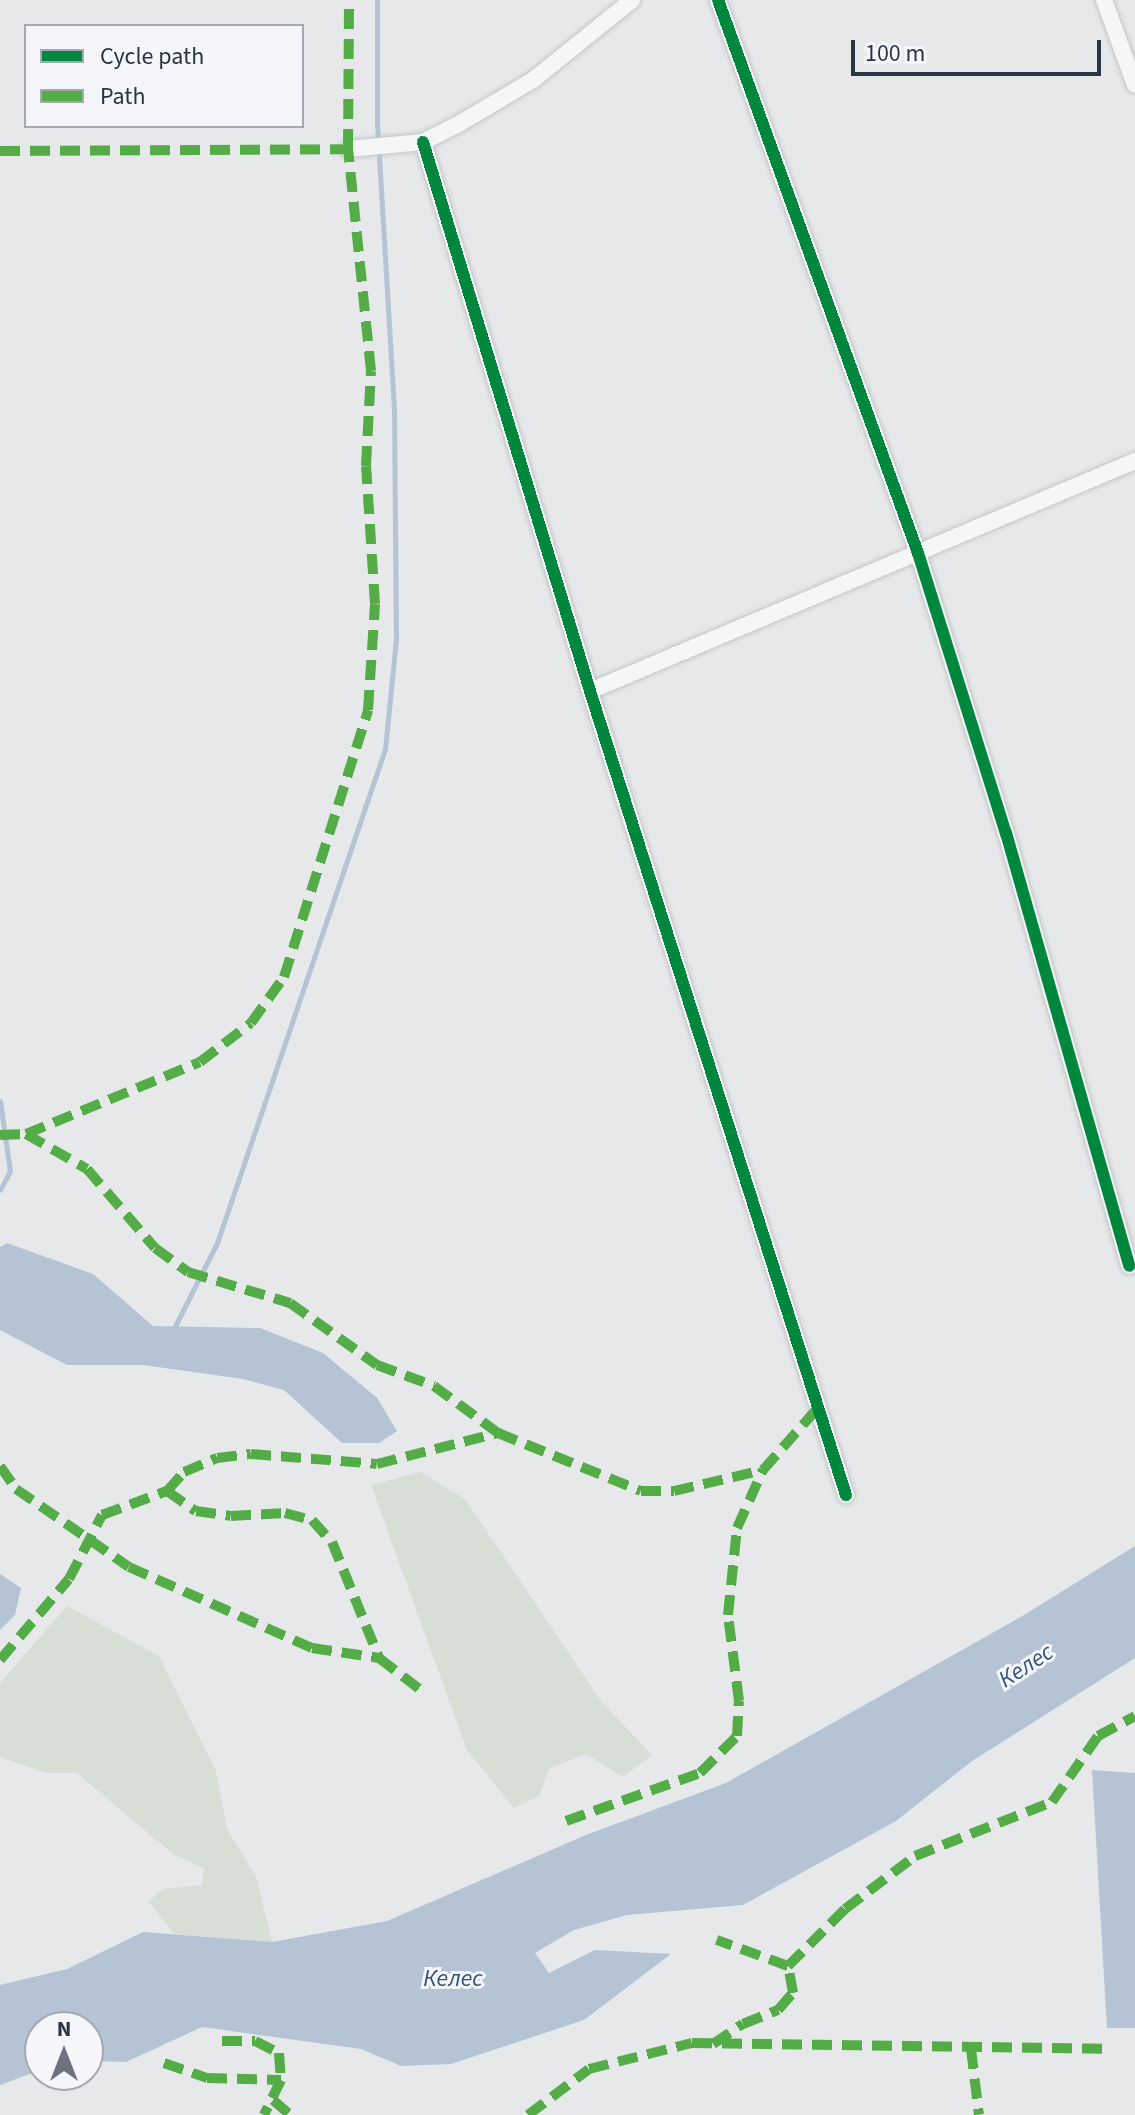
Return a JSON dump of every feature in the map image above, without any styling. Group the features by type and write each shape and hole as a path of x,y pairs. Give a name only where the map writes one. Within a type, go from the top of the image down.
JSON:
{"street":[{"path":"348,149 423,142 533,80 632,0"},
{"path":"718,0 918,553 1006,833 1129,1266"},
{"path":"1104,0 1135,85"},
{"path":"423,142 590,691 846,1495"},
{"path":"590,691 1135,461"}],"shaded area":[{"path":"420,1472 465,1499 601,1701 652,1755 623,1777 586,1754 549,1769 539,1796 514,1808 467,1750 371,1485"},
{"path":"67,1606 159,1656 216,1771 227,1829 256,1876 272,1942 174,1934 149,1901 163,1889 202,1885 204,1868 173,1854 77,1773 46,1773 0,1757 0,1683"}],"water":[{"path":"7,1243 93,1274 153,1326 260,1328 323,1353 377,1398 397,1431 379,1443 342,1443 284,1390 243,1379 143,1365 67,1365 0,1330 0,1247"},
{"name":"Келес","path":"1135,1546 1135,1658 972,1761 896,1821 743,1905 627,1915 574,1930 535,1953 549,1973 595,1950 671,1954 584,2020 451,2064 401,2066 361,2049 202,2027 126,2062 104,2061 104,2011 24,2011 24,2076 0,2085 0,1985 67,1969 143,1932 272,1942 387,1921 586,1835 726,1783 1024,1615"},
{"path":"0,1574 21,1588 15,1615 0,1630"},
{"path":"1092,1770 1135,1773 1135,2028 1107,2028"}],"waterway":[{"path":"172,1332 217,1243 385,749 396,639 394,409 377,120 377,0"},
{"path":"0,1101 10,1171 0,1190"}],"marked path":[{"path":"0,1135 26,1134 200,1062 251,1023 284,977 368,710 375,604 366,466 371,371 348,149 349,0"},
{"path":"0,151 348,149"},
{"path":"26,1134 87,1169 155,1248 188,1272 290,1303 377,1365 434,1386 498,1433 641,1491 674,1491 763,1470"},
{"path":"566,1821 700,1773 737,1736 739,1701 728,1615 737,1528 763,1470 815,1411"},
{"path":"0,1660 69,1579 102,1515 167,1491 184,1472 217,1458 251,1454 377,1464 498,1433"},
{"path":"0,1466 16,1489 129,1567 312,1648 379,1658"},
{"path":"167,1491 196,1511 231,1516 285,1513 312,1520 332,1542 379,1658 422,1691"},
{"path":"788,1966 845,1909 915,1856 1052,1802 1098,1736 1135,1716"},
{"path":"713,2044 743,2024 778,2010 793,1993 788,1966 717,1940"},
{"path":"222,2041 255,2041 279,2053 281,2080 264,2115"},
{"path":"528,2115 589,2069 692,2043 1104,2049"},
{"path":"971,2049 979,2115"},
{"path":"164,2063 207,2078 281,2080"},
{"path":"273,2100 290,2115"}],"cycle path":[{"path":"718,0 918,553 1006,833 1129,1266"},
{"path":"423,142 590,691 846,1495"}]}
